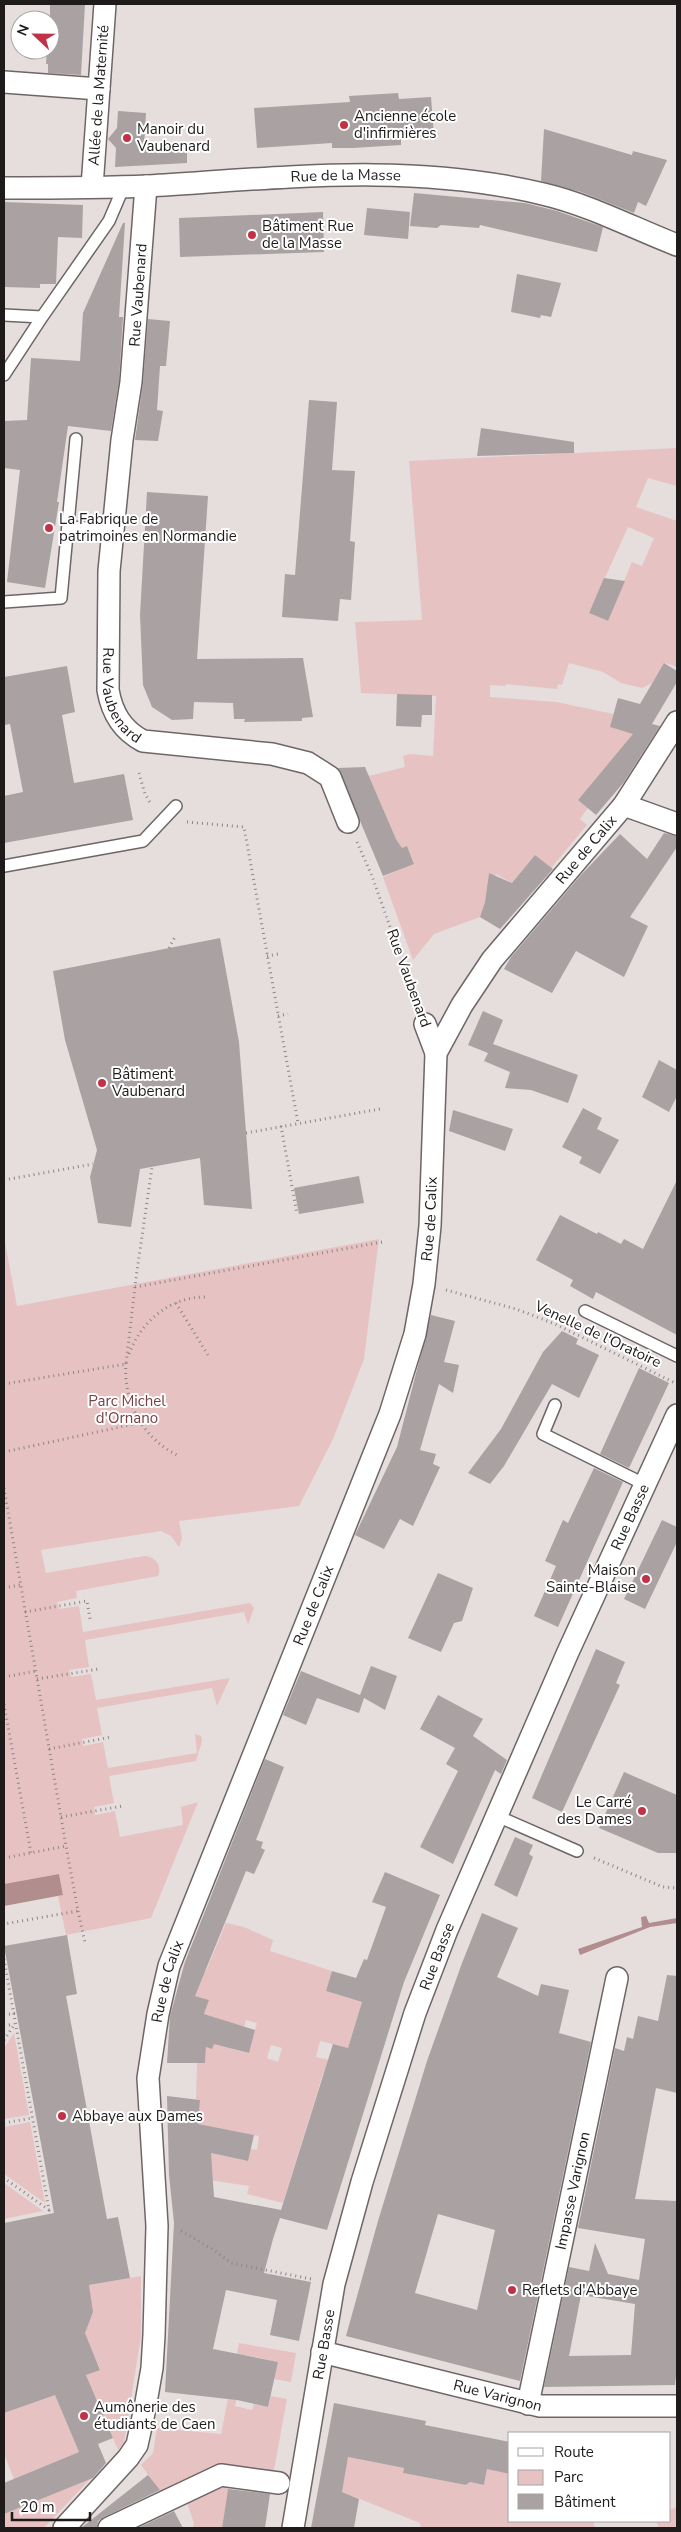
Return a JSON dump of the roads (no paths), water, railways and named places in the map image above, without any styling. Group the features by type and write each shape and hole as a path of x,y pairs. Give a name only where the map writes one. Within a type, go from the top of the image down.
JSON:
{"street":[{"name":"Allée de la Maternité","path":"92,187 104,4"},
{"path":"4,82 99,88"},
{"name":"Rue de la Masse","path":"4,188 146,186 313,175 398,174 440,176 544,194 600,212 677,245"},
{"name":"Rue Vaubenard","path":"146,186 131,382 122,440 109,571 108,690 111,706 119,721 130,734 143,741 272,754 308,763 330,777 348,822"},
{"name":"Rue de Calix","path":"64,2528 100,2490 137,2445 152,2368 156,2226 148,2078 158,2014 169,1966 390,1414 414,1334 424,1284 430,1226 436,1052 462,1005 492,960 624,805 677,722"},
{"path":"624,805 677,824"},
{"name":"Rue Vaubenard","path":"425,1024 436,1052"},
{"name":"Rue Basse","path":"293,2528 330,2303 349,2228 415,2013 447,1930 644,1484 677,1415"},
{"name":"Impasse Varignon","path":"528,2404 617,1978"},
{"name":"Rue Varignon","path":"322,2352 528,2404 578,2408 677,2406"},
{"path":"110,2528 221,2475 280,2483"}],"lane":[{"path":"4,375 109,221 124,186"},
{"path":"4,315 42,317"},
{"path":"4,602 61,598 76,439"},
{"path":"68,527 113,529"},
{"path":"4,866 143,841 176,806"},
{"path":"584,1311 677,1356"},
{"path":"554,1405 543,1434 644,1484"},
{"path":"497,1816 577,1851"}],"place":[{"name":"Ancienne école d'infirmières","path":"344,125"},
{"name":"Manoir du Vaubenard","path":"127,138"},
{"name":"Bâtiment Rue de la Masse","path":"252,235"},
{"name":"La Fabrique de patrimoines en Normandie","path":"49,528"},
{"name":"Bâtiment Vaubenard","path":"102,1083"},
{"name":"Maison Sainte-Blaise","path":"646,1579"},
{"name":"Le Carré des Dames","path":"642,1811"},
{"name":"Abbaye aux Dames","path":"62,2116"},
{"name":"Reflets d'Abbaye","path":"512,2290"},
{"name":"Aumônerie des étudiants de Caen","path":"84,2416"}],"park label":[{"name":"Parc Michel d'Ornano","path":"127,1410"}]}
